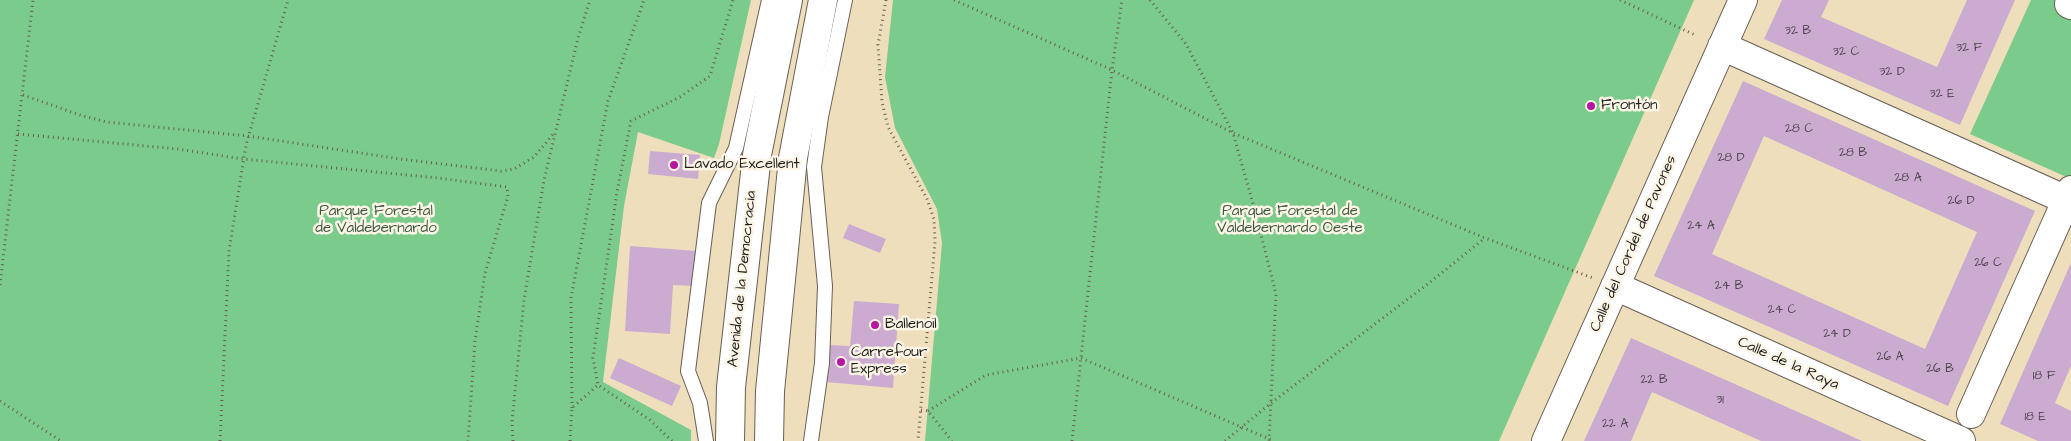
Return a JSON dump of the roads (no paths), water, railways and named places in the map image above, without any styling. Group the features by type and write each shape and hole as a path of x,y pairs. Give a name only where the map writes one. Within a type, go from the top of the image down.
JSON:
{"street":[{"name":"Avenida de la Democracia","path":"730,441 731,387 757,155 788,0"},
{"path":"769,441 770,391 794,158 823,0"},
{"name":"Calle del Cordel de Pavones","path":"1546,441 1743,0"},
{"path":"1722,46 1961,153 2069,197 1971,414"},
{"name":"Calle de la Raya","path":"1615,286 1961,441"}],"lane":[{"path":"706,441 700,403 688,371 709,204 736,148 769,0"},
{"path":"811,441 822,364 825,286 814,167 821,117 845,0"}],"place":[{"name":"Frontón","path":"1591,106"},
{"name":"Lavado Excellent","path":"674,165"},
{"name":"Ballenoil","path":"875,325"},
{"name":"Carrefour Express","path":"841,362"}],"park label":[{"name":"Parque Forestal de Valdebernardo","path":"376,220"},
{"name":"Parque Forestal de Valdebernardo Oeste","path":"1290,220"}]}
